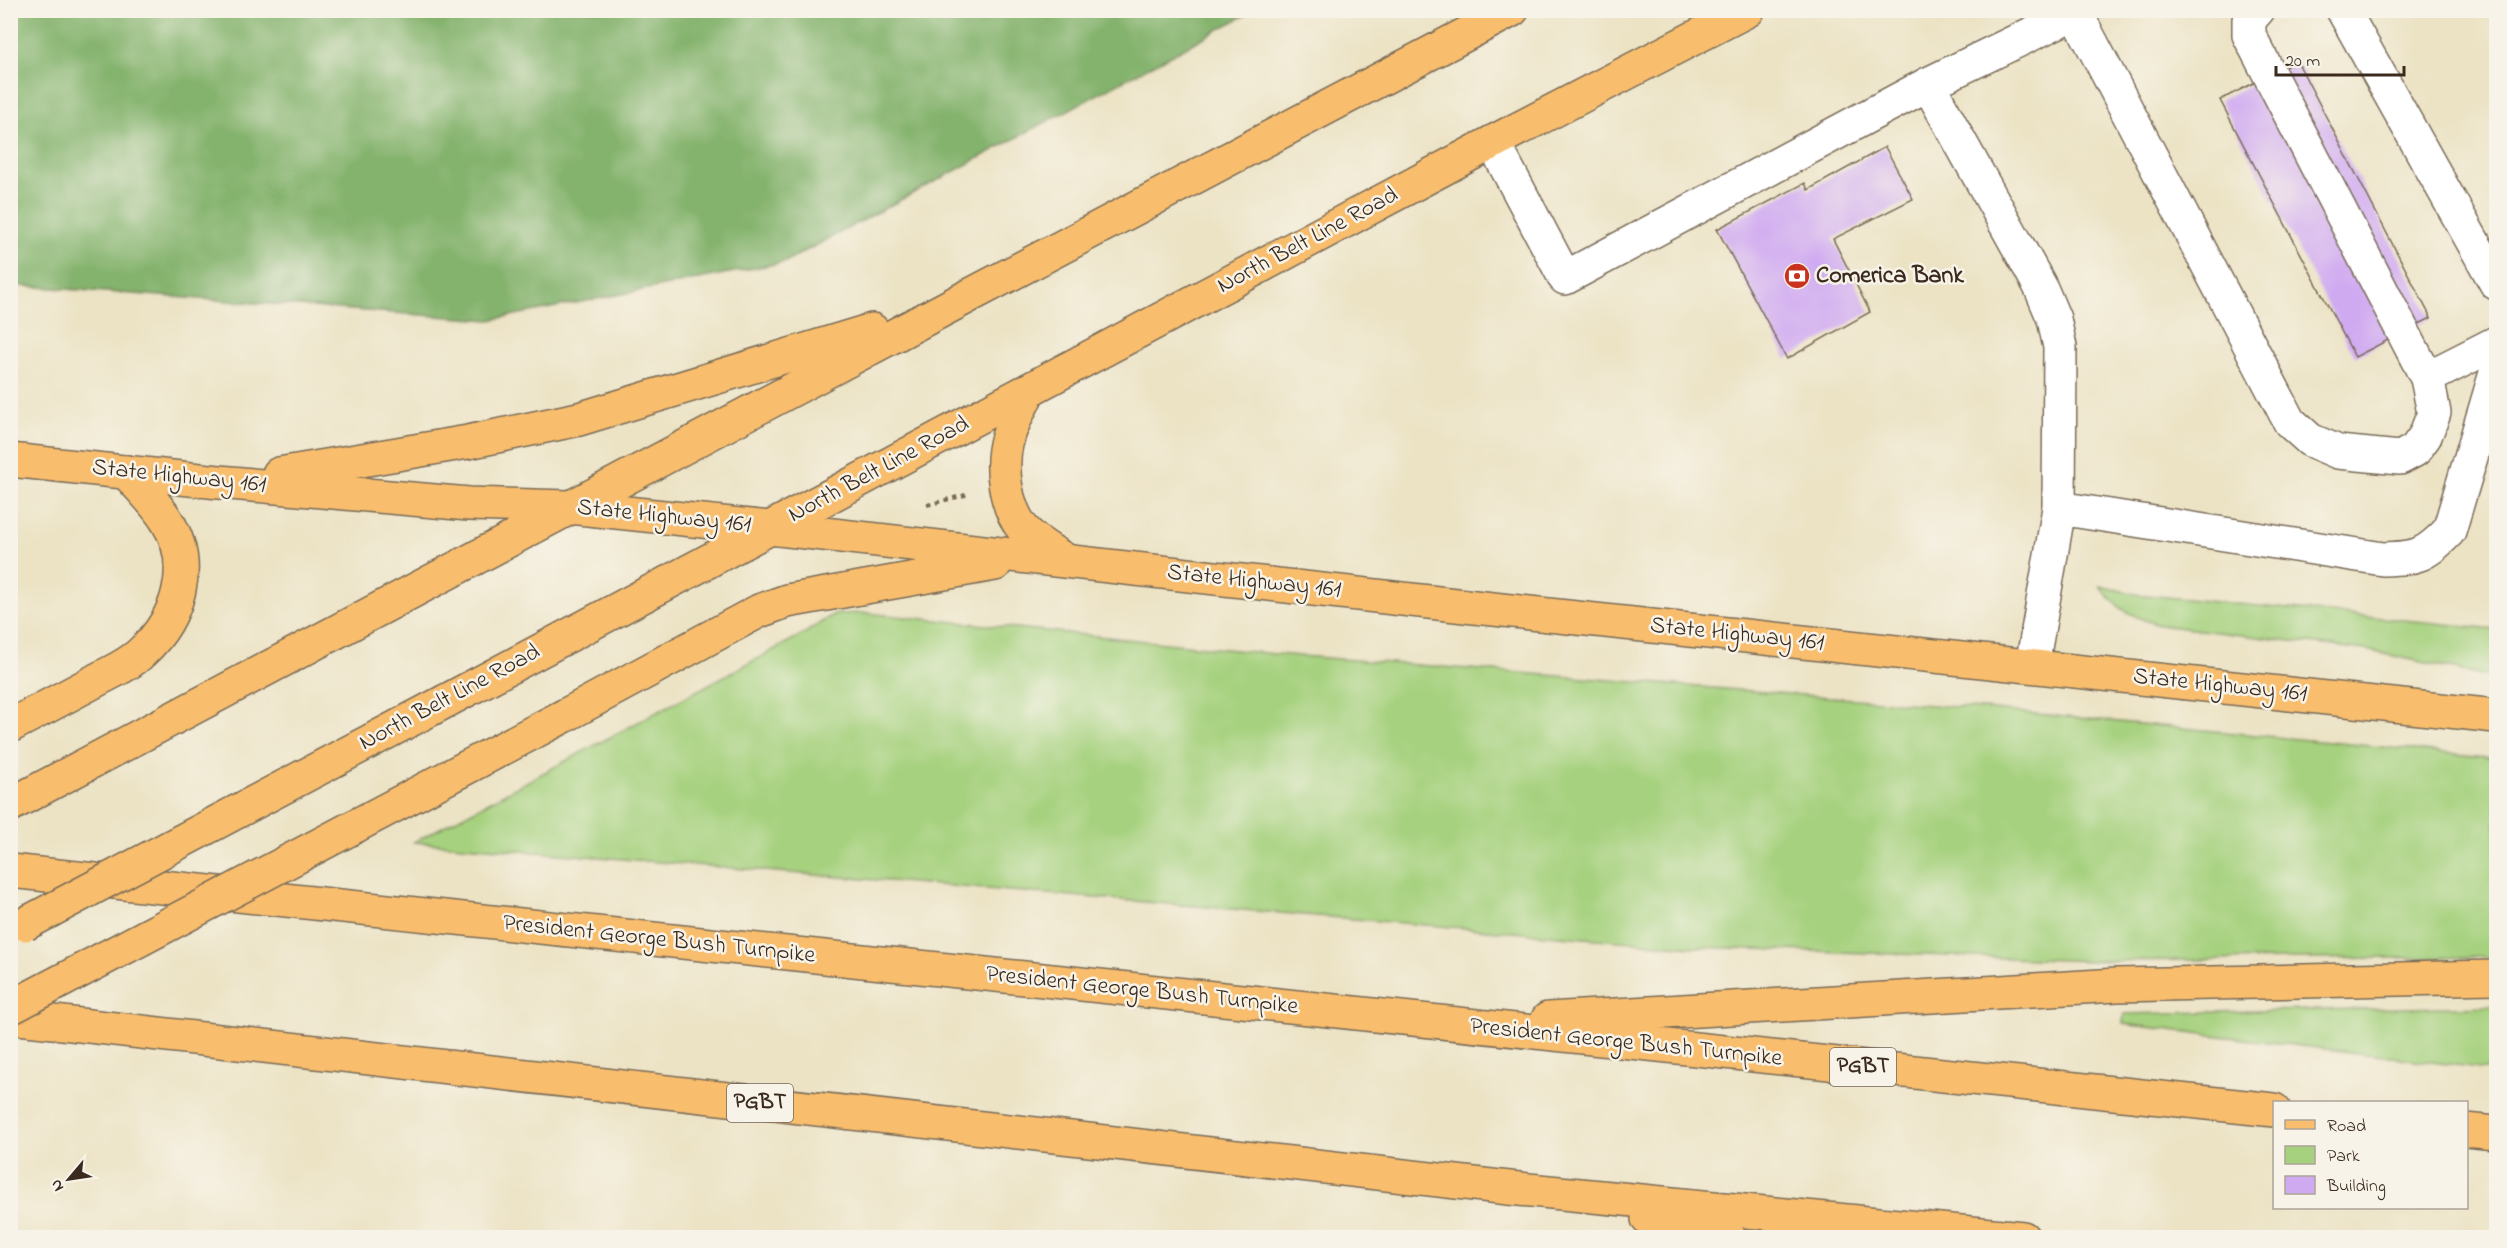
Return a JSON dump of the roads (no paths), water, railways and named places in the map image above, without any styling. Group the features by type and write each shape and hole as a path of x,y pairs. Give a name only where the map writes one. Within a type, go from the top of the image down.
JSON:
{"main road":[{"path":"10,805 569,507 1512,10"},
{"name":"North Belt Line Road","path":"10,932 1493,142 1748,10"},
{"path":"219,482 313,470 579,419 948,307"},
{"path":"1029,390 1008,437 1005,484 1011,506 1023,528 1037,543 1067,561"},
{"name":"State Highway 161","path":"10,460 219,482 469,504 569,507 2496,716"},
{"path":"10,726 122,666 142,652 157,634 180,593 183,572 178,543 168,521 126,472"},
{"path":"10,1008 759,611 787,601 1026,558"},
{"name":"President George Bush Turnpike","path":"10,871 2273,1110"},
{"path":"1451,1024 2117,985 2496,977"},
{"name":"PGBT","path":"10,1017 1509,1188 2023,1238"},
{"path":"2468,1130 2496,1133"},
{"path":"1509,1188 1730,1238"}],"lane":[{"path":"1493,142 1565,278 1928,84 2079,12 2290,422 2310,440 2338,452 2400,459 2415,450 2425,436 2434,413 2427,378 2249,35 2249,20 2258,10"},
{"path":"2343,10 2496,283"},
{"path":"1928,84 2040,286 2054,319 2060,347 2059,508 2032,666"},
{"path":"2427,378 2496,344"},
{"path":"2059,508 2383,559 2413,558 2434,548 2449,531 2496,373"}],"place":[{"name":"Comerica Bank","path":"1797,276"}]}
